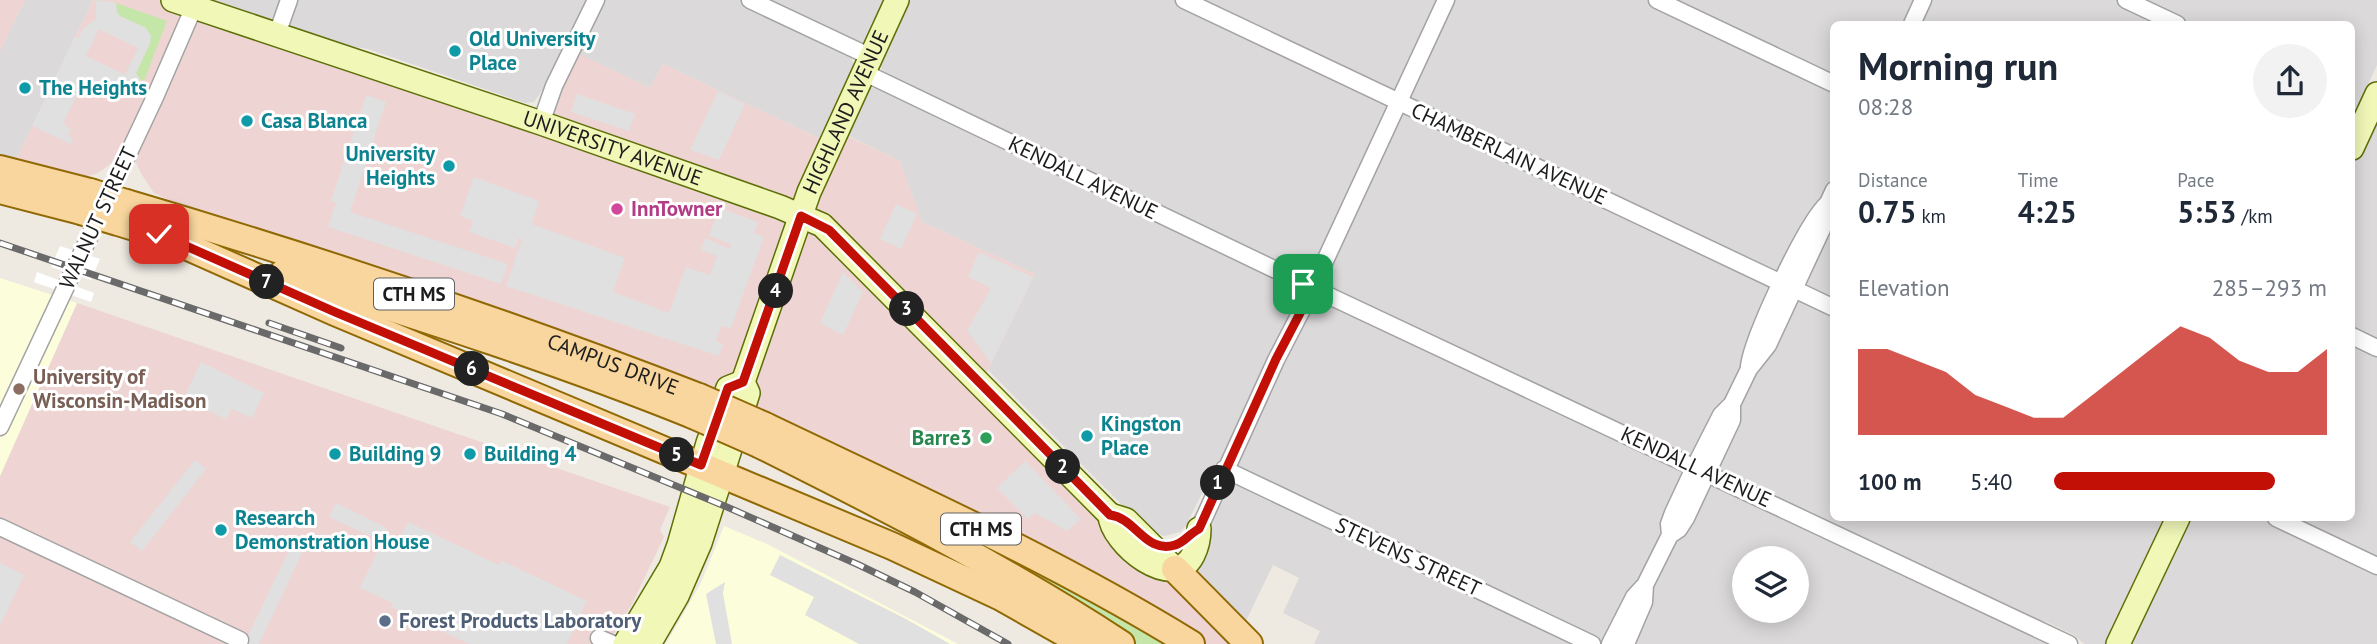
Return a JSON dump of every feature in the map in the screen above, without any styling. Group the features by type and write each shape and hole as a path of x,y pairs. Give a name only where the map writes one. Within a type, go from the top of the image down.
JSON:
{"main road":[{"name":"CAMPUS DRIVE","path":"0,169 85,202 250,239 534,334 1048,562 1191,644"},
{"name":"CAMPUS DRIVE","path":"0,190 85,202"},
{"name":"CAMPUS DRIVE","path":"122,212 159,234 467,332 636,392 696,406"},
{"path":"159,234 335,312 954,574 1084,644"},
{"name":"CAMPUS DRIVE","path":"762,435 951,541 1121,644"},
{"path":"1175,569 1249,644"}],"street":[{"path":"277,34 289,0"},
{"path":"541,123 554,86 596,0"},
{"name":"KENDALL AVENUE","path":"750,0 867,64 1313,288 2064,642"},
{"name":"HIGHLAND AVENUE","path":"649,644 689,571 728,388 743,382 801,216 830,143 897,0"},
{"name":"CHAMBERLAIN AVENUE","path":"1184,0 1830,306"},
{"path":"1110,515 1114,530 1144,561 1175,569 1189,562 1197,545 1199,529 1224,469 1313,288 1446,0"},
{"path":"1657,0 1830,82"},
{"path":"1913,21 1923,0"},
{"path":"2126,0 2171,21"},
{"name":"UNIVERSITY AVENUE","path":"184,4 541,123 801,216 829,230 1110,515"},
{"name":"WALNUT STREET","path":"0,427 150,107 184,4"},
{"path":"2355,140 2365,114 2377,94"},
{"path":"1626,644 1644,602 1646,585 1670,535 1669,524 1673,513 1701,469 1721,415 1732,404 1749,369 1755,340 1788,287 1811,224 1830,197"},
{"path":"2355,337 2377,348"},
{"name":"STEVENS STREET","path":"1224,469 1592,644"},
{"name":"HIGHLAND AVENUE","path":"625,644 671,567 711,470"},
{"path":"1110,515 1126,520 1175,569"},
{"path":"2118,644 2177,521"},
{"path":"2282,521 2377,566"},
{"path":"0,527 239,642"},
{"path":"1147,541 1161,546 1176,545 1199,529"},
{"path":"1610,644 1634,597 1646,585"}],"shaded area":[{"path":"0,0 25,0 0,51"},
{"name":"The Heights","path":"25,0 93,0 10,172 0,169 0,51"},
{"path":"93,0 173,0 541,122 571,50 650,88 663,64 829,143 835,130 900,161 922,222 1035,274 981,384 1249,644 1191,644 1108,594 250,239 154,193 130,150 98,173 75,180 10,172"},
{"path":"96,0 116,3 120,16 146,28 151,36 150,43 136,73 140,79 131,96 122,97 84,79 64,122 65,126 71,129 68,136 73,139 71,144 32,126 75,36 79,38 83,28 96,19","holes":["99,29 138,48 125,75 86,56"]},
{"path":"199,0 884,0 868,41 859,43 850,39 844,51 851,57 854,65 819,138 663,64 650,88 578,54 548,82 534,102 525,103 368,49 277,34"},
{"path":"910,0 2377,0 2377,65 2355,112 2355,21 1830,21 1830,521 2164,521 2106,644 2084,644 2074,635 2045,621 2037,639 2048,644 1314,644 1320,631 1283,613 1299,578 1273,565 1244,625 1197,574 1210,522 1222,497 1204,489 1186,526 1180,532 1164,536 1153,532 1126,509 988,370 1035,274 922,222 900,161 847,135 868,87 883,90 890,76 881,69 881,62"},
{"path":"718,91 745,104 719,160 690,150"},
{"path":"577,94 635,114 629,131 571,112"},
{"path":"2377,94 2377,644 2118,644 2177,521 2355,521 2355,142"},
{"path":"366,95 386,102 350,212 508,264 501,284 328,227 336,203 331,201"},
{"path":"474,177 539,201 532,224 625,258 613,292 669,313 686,267 710,275 717,256 701,250 705,238 730,249 731,244 709,236 719,208 758,222 754,233 764,237 731,328 721,326 716,341 723,344 719,356 506,286 522,239 519,238 515,248 469,232 473,221 460,216"},
{"path":"896,204 917,214 901,249 880,239"},
{"path":"979,252 1033,277 991,363 967,331 991,288 968,277"},
{"path":"843,272 863,292 843,335 820,323"},
{"name":"University of Wisconsin-Madison","path":"0,278 77,303 0,476"},
{"path":"77,303 670,507 660,530 664,537 632,604 608,644 0,644 0,476"},
{"path":"201,362 264,393 252,418 232,409 226,419 183,399"},
{"path":"195,460 206,469 142,551 130,542"},
{"path":"1025,461 1081,519 1067,531 1035,513 1028,519 997,488"},
{"path":"336,503 387,528 381,541 329,517"},
{"path":"408,522 499,565 502,561 587,601 567,644 469,644 391,607 393,603 360,588 381,544 394,550"},
{"path":"724,526 767,544 958,644 666,644 701,583"},
{"path":"291,546 303,551 259,644 244,644"},
{"path":"780,555 950,644 859,644 805,615 814,597 770,575"},
{"path":"0,563 24,575 0,626"},
{"path":"725,582 723,593 732,644 716,644 706,594"}],"green space":[{"path":"116,3 167,21 144,81 138,78 136,73 150,43 146,28 120,16"},
{"path":"925,513 1025,560 1170,644 1137,644"}],"pier":[{"path":"60,246 100,259 91,280 51,267"},
{"path":"37,272 94,293 91,302 34,282"}],"railway":[{"path":"0,243 502,414 859,565 915,592 1008,644"},
{"path":"269,323 341,348"}],"place":[{"name":"Old University Place","path":"455,51"},
{"name":"The Heights","path":"25,88"},
{"name":"Casa Blanca","path":"247,121"},
{"name":"University Heights","path":"449,166"},
{"name":"InnTowner","path":"617,209"},
{"name":"University of Wisconsin-Madison","path":"19,389"},
{"name":"Kingston Place","path":"1087,436"},
{"name":"Barre3","path":"986,438"},
{"name":"Building 9","path":"335,454"},
{"name":"Building 4","path":"470,454"},
{"name":"Research Demonstration House","path":"221,530"},
{"name":"Forest Products Laboratory","path":"385,621"}],"route":[{"path":"159,234 335,312 701,465 728,388 743,382 801,216 829,230 1110,515 1126,520 1147,541 1166,546 1181,543 1199,529 1232,452 1308,298 1303,293 1303,284"}]}
